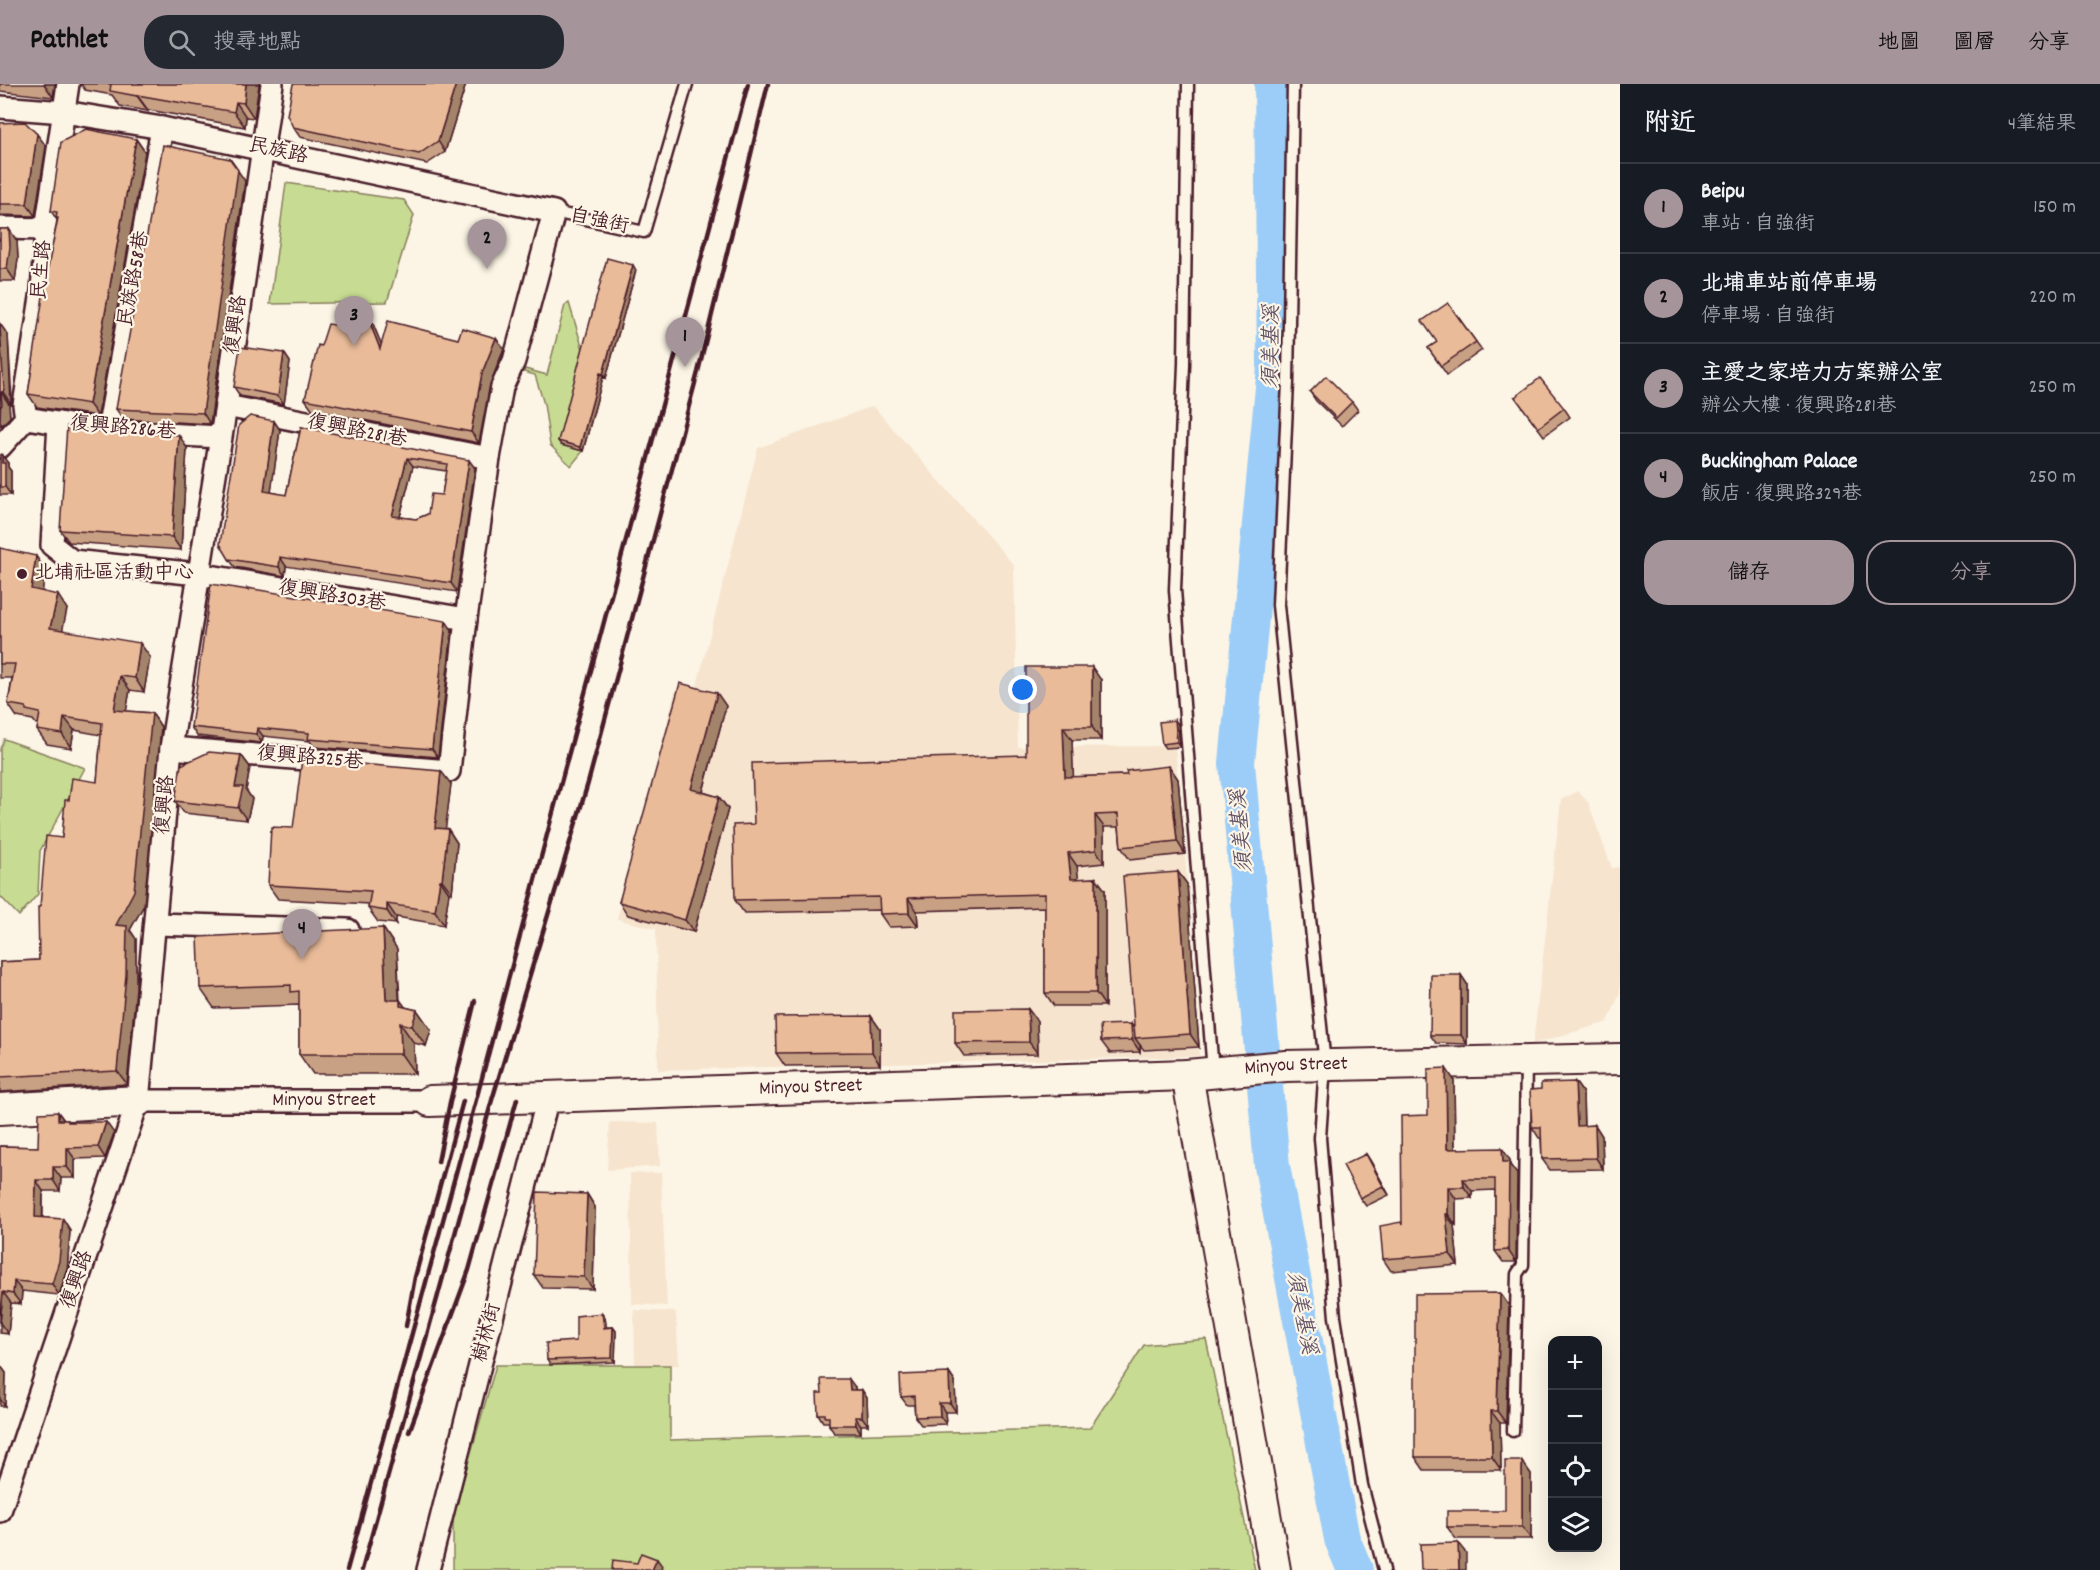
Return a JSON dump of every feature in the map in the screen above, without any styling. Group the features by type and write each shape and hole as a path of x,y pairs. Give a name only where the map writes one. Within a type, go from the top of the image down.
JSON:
{"street":[{"name":"民生路","path":"26,418 24,405 42,291 46,229 68,84"},
{"name":"復興路","path":"0,1511 138,1101 171,748 226,406 272,84"},
{"name":"民族路","path":"0,107 64,112 162,128 554,212"},
{"name":"民族路58巷","path":"108,430 162,128"},
{"name":"自強街","path":"449,771 466,619 489,458 502,387 514,361 554,212"},
{"path":"0,228 46,229"},
{"name":"復興路281巷","path":"226,406 489,458"},
{"path":"0,447 26,418"},
{"name":"復興路286巷","path":"26,418 108,430 220,437"},
{"name":"復興路303巷","path":"58,423 52,545 72,561 198,574 466,619"},
{"name":"復興路325巷","path":"171,748 449,771"},
{"path":"156,924 348,930"},
{"name":"Minyou Street","path":"0,1109 138,1101 430,1101 1200,1073 1286,1066 1620,1059"},
{"path":"1200,1073 1275,1570"},
{"name":"樹林街","path":"428,1570 548,1097"}],"lane":[{"name":"自強街","path":"554,212 644,232 687,84"},
{"path":"1188,84 1184,364 1175,590 1200,1073"},
{"path":"1293,84 1288,382 1278,605 1325,1065 1320,1138 1335,1317 1362,1485 1384,1570"},
{"path":"1513,1431 1517,1274 1523,1265 1526,1062"}],"shaded area":[{"path":"873,406 1014,565 1018,747 1175,746 1199,1056 658,1070 656,929 617,919 675,692 694,697 758,448"},
{"path":"1578,791 1588,802 1612,868 1620,867 1620,993 1608,1022 1533,1044 1561,800"},
{"path":"610,1122 658,1123 660,1166 607,1170"},
{"path":"630,1173 661,1173 667,1306 632,1304"},
{"path":"634,1310 676,1312 679,1365 635,1365"}],"green space":[{"path":"286,183 404,200 414,215 387,302 270,304"},
{"path":"569,303 585,356 561,445 583,451 571,466 550,445 544,404 535,375 524,372 525,369 547,375 565,305"},
{"path":"4,739 85,768 40,851 38,894 19,916 0,896 0,749"},
{"path":"1206,1339 1255,1570 453,1570 453,1516 496,1365 670,1365 670,1440 1090,1428 1144,1345"}],"building":[{"path":"111,84 246,84 244,103 236,102 234,112 110,91"},
{"path":"293,84 456,84 438,141 419,154 293,127 287,115"},
{"path":"25,122 37,134 27,204 0,204 0,123"},
{"path":"86,129 136,139 89,404 28,394 46,277 58,218 56,218 57,212 51,211 61,142"},
{"path":"163,145 230,159 238,170 203,413 116,409"},
{"path":"0,229 9,229 10,247 7,269 0,269"},
{"path":"607,258 633,265 580,447 558,441"},
{"path":"1448,303 1476,342 1441,366 1428,348 1437,342 1422,321"},
{"path":"366,313 380,349 388,321 458,339 462,328 496,338 482,373 471,432 305,399 318,345 321,346 328,324 350,327 351,316"},
{"path":"0,332 4,389 1,392 2,405 0,407"},
{"path":"240,347 284,353 278,396 234,387"},
{"path":"1326,376 1352,402 1336,418 1310,392"},
{"path":"1540,378 1564,408 1538,428 1515,397"},
{"path":"250,416 274,421 264,491 286,495 301,427 469,460 451,583 280,557 279,567 229,559 220,544 239,425","holes":["407,458 447,464 442,495 431,494 428,514 416,519 392,516"]},
{"path":"67,426 98,431 179,435 172,537 60,530"},
{"path":"0,455 2,455 2,463 5,463 5,487 0,487"},
{"path":"0,548 36,556 31,589 58,595 50,628 140,643 135,678 120,676 114,710 152,713 134,891 116,925 127,926 126,975 117,1071 0,1077 0,962 39,960 38,907 40,907 46,836 62,838 65,800 69,800 72,778 97,782 102,723 64,717 62,734 37,730 40,713 26,710 26,707 8,704 15,664 0,664"},
{"path":"211,584 446,621 432,749 308,739 309,733 257,728 256,734 191,727"},
{"path":"1026,667 1092,667 1092,727 1063,727 1065,777 1127,775 1126,771 1169,766 1177,841 1121,847 1118,814 1095,815 1096,850 1068,853 1071,879 1096,878 1096,993 1045,993 1045,894 908,898 909,913 880,914 879,897 735,900 733,825 754,824 752,763 1026,755"},
{"path":"680,683 717,693 691,789 719,797 685,920 619,902"},
{"path":"1175,720 1177,742 1162,744 1159,722"},
{"path":"209,752 241,755 235,787 243,787 238,808 175,801 181,765"},
{"path":"302,759 441,771 435,828 448,829 442,880 440,880 435,911 387,904 387,911 368,908 371,891 268,885 271,827 293,828"},
{"path":"1178,872 1190,1034 1135,1038 1123,876"},
{"path":"383,928 386,1000 400,1000 400,1006 417,1010 412,1026 400,1023 401,1054 299,1054 299,991 291,992 291,985 200,988 198,937"},
{"path":"1431,975 1461,975 1461,1035 1430,1035"},
{"path":"1028,1009 1029,1042 955,1043 955,1010"},
{"path":"871,1016 872,1052 776,1053 775,1017"},
{"path":"1131,1024 1132,1040 1101,1041 1100,1025"},
{"path":"1446,1068 1447,1149 1502,1148 1503,1162 1509,1162 1508,1250 1495,1251 1495,1179 1463,1179 1464,1187 1448,1187 1448,1214 1446,1214 1450,1254 1383,1259 1380,1226 1401,1222 1402,1225 1401,1116 1428,1115 1428,1069"},
{"path":"1575,1082 1577,1126 1595,1125 1596,1158 1542,1159 1541,1127 1532,1127 1530,1090 1541,1089 1541,1083"},
{"path":"58,1112 58,1120 106,1122 98,1147 67,1148 67,1167 53,1167 53,1180 36,1180 35,1217 63,1219 59,1261 52,1284 14,1281 13,1294 3,1292 0,1323 0,1146 38,1147 39,1113"},
{"path":"1366,1154 1383,1186 1360,1198 1343,1165"},
{"path":"537,1192 587,1194 584,1277 534,1275"},
{"path":"1500,1293 1497,1411 1491,1411 1492,1457 1415,1457 1415,1294"},
{"path":"602,1313 604,1328 613,1327 612,1358 547,1360 546,1343 576,1341 576,1316"},
{"path":"949,1373 950,1403 939,1403 940,1416 915,1417 914,1396 901,1397 900,1375"},
{"path":"821,1379 849,1379 850,1390 862,1390 862,1417 855,1417 856,1425 829,1425 829,1417 825,1417 825,1414 818,1414 817,1393 822,1393"},
{"path":"1505,1461 1522,1461 1522,1527 1447,1527 1447,1511 1505,1511"},
{"path":"1458,1543 1459,1570 1421,1570 1420,1544"},
{"path":"641,1553 657,1559 652,1570 612,1570 613,1560 637,1563"}],"waterway":[{"name":"須美基溪","path":"1272,84 1275,367 1237,763 1272,1166 1342,1539 1355,1570"}],"railway":[{"path":"347,1570 476,1100 748,84"},
{"path":"362,1570 492,1100 588,783 698,372 768,84"},
{"path":"438,1162 475,1001"},
{"path":"409,1432 469,1270 517,1099"},
{"path":"406,1326 415,1277 463,1101"}],"place":[{"name":"北埔車站前停車場","path":"487,269"},
{"name":"主愛之家培力方案辦公室","path":"354,346"},
{"name":"Beipu","path":"685,367"},
{"name":"北埔社區活動中心","path":"22,574"},
{"name":"Buckingham Palace","path":"302,959"}]}
